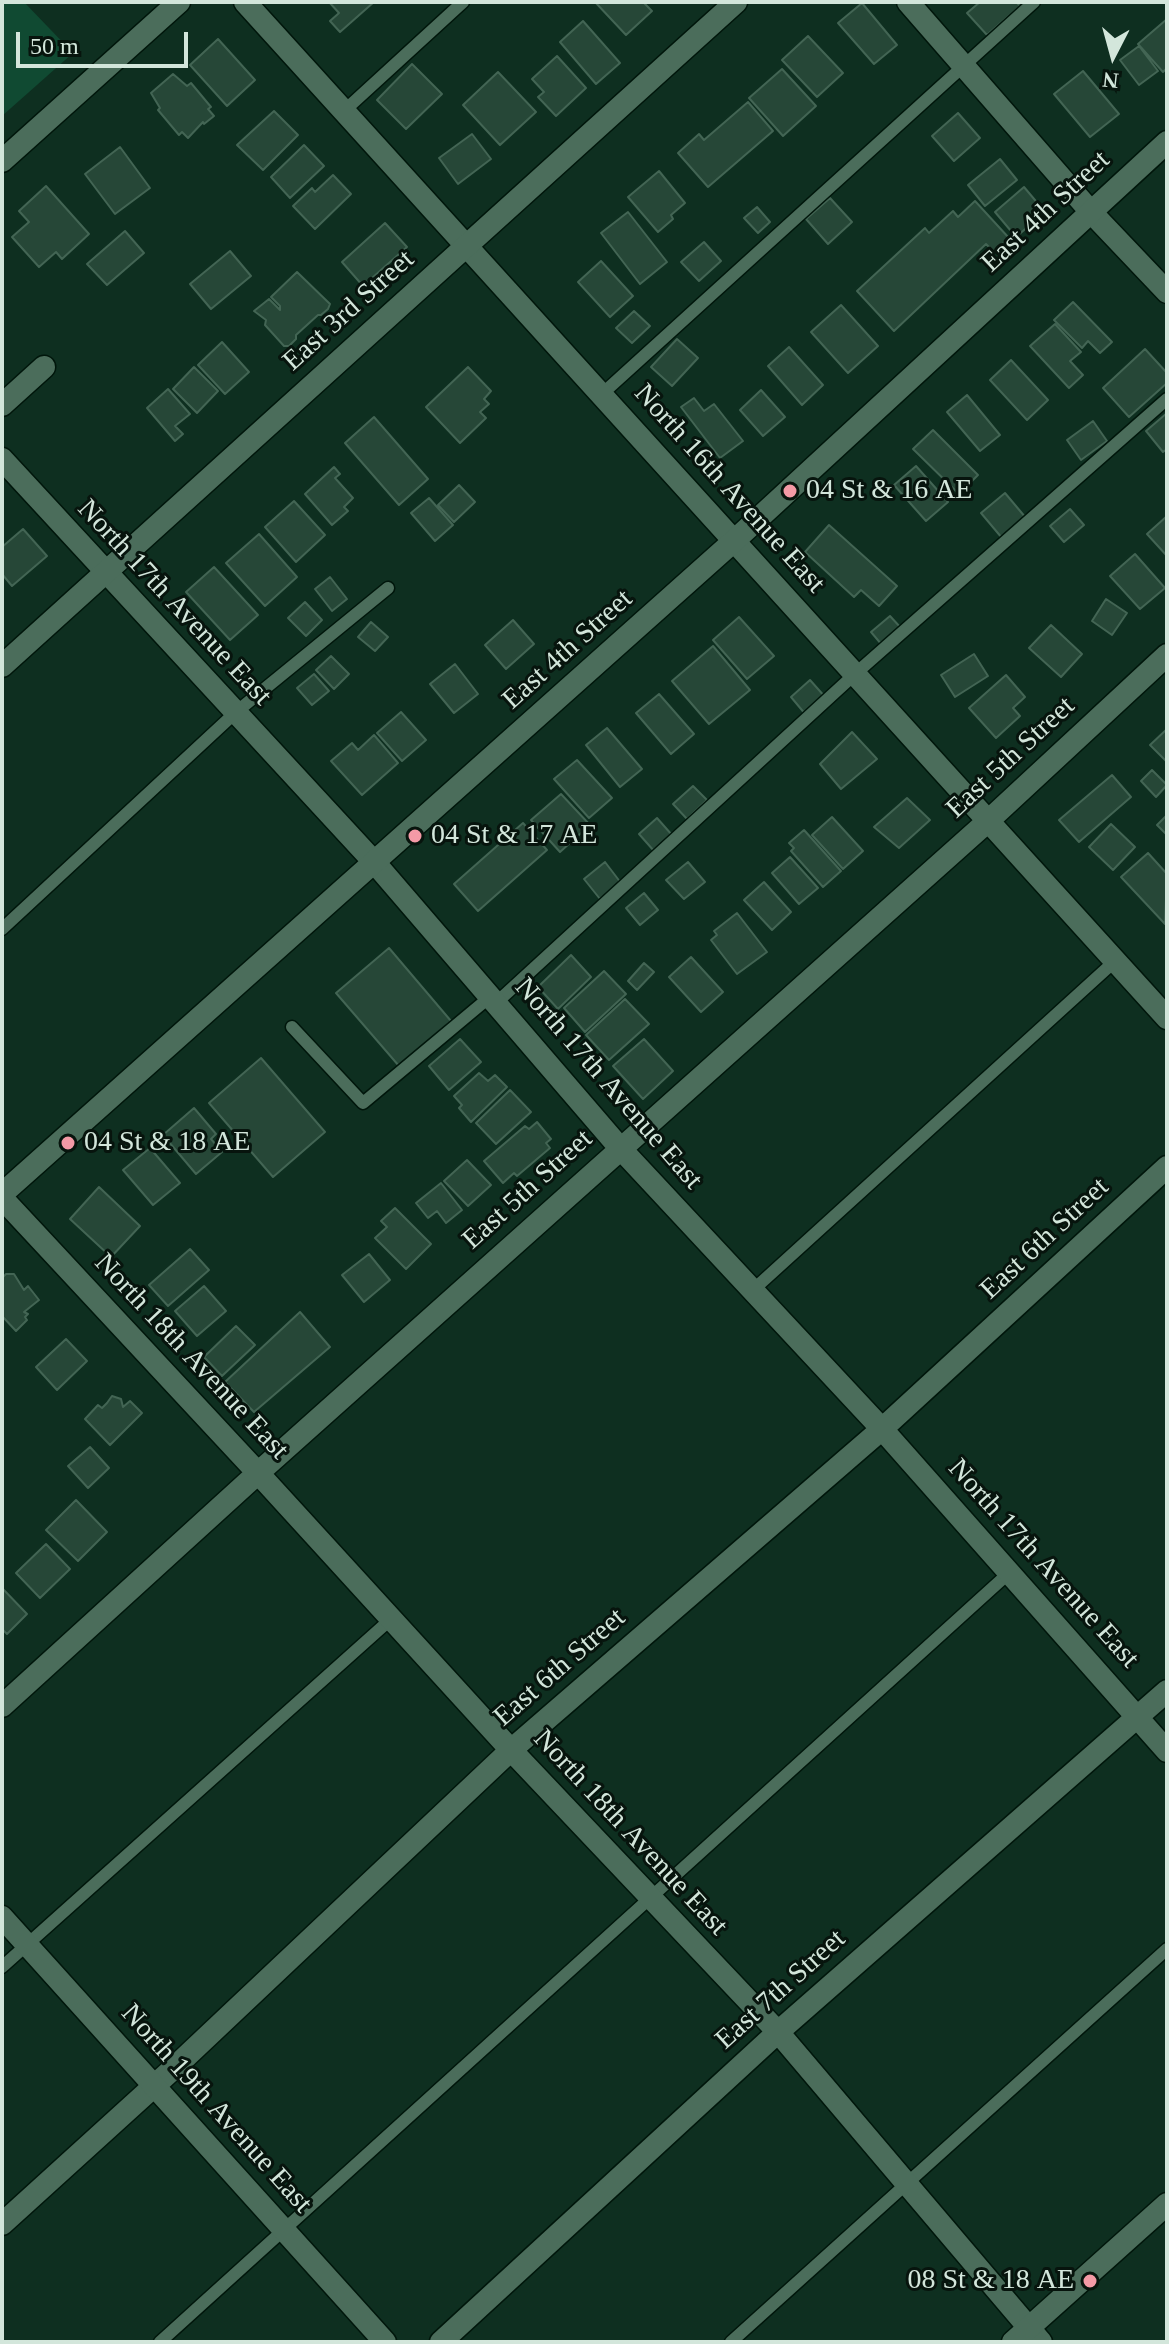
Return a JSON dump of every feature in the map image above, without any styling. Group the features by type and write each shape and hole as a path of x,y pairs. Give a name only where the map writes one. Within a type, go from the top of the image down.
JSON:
{"street":[{"path":"2,161 179,2"},
{"name":"North 16th Avenue East","path":"245,2 1167,1018"},
{"name":"East 3rd Street","path":"2,666 736,2"},
{"path":"908,2 1091,212 1167,292"},
{"name":"East 4th Street","path":"2,1196 735,540 1167,142"},
{"path":"2,405 44,367"},
{"name":"North 17th Avenue East","path":"2,459 375,863 620,1148 882,1429 1167,1751"},
{"name":"East 5th Street","path":"2,1706 620,1148 987,822 1167,655"},
{"name":"East 6th Street","path":"2,2224 155,2086 511,1750 882,1429 1167,1167"},
{"name":"North 18th Avenue East","path":"2,1196 511,1750 778,2032 907,2185 1027,2337"},
{"name":"East 7th Street","path":"441,2342 778,2032 1167,1691"},
{"name":"North 19th Avenue East","path":"2,1917 385,2342"},
{"path":"1027,2337 1167,2204"}],"lane":[{"path":"344,111 463,2"},
{"path":"602,394 1034,2"},
{"path":"292,1027 363,1103 493,999 1167,399"},
{"path":"2,929 235,713 388,588"},
{"path":"753,1290 1115,961"},
{"path":"160,2342 1010,1572"},
{"path":"2,1967 391,1619"},
{"path":"731,2342 1167,1949"}],"green space":[{"path":"2,2 24,2 73,53 2,116"}],"building":[{"path":"329,2 374,2 340,32 330,21 339,13"},
{"path":"595,2 643,2 652,11 626,35"},
{"path":"980,2 1016,2 1020,6 987,35 967,13"},
{"path":"862,3 897,45 874,64 838,23"},
{"path":"1167,19 1167,68 1163,72 1138,44"},
{"path":"583,21 620,63 596,84 560,42"},
{"path":"808,36 843,73 817,97 782,60"},
{"path":"218,39 255,80 227,106 190,65"},
{"path":"1139,46 1158,71 1139,85 1120,60"},
{"path":"557,56 586,88 556,116 538,97 544,92 532,79"},
{"path":"412,64 442,94 406,129 377,100"},
{"path":"782,69 816,106 783,136 749,98"},
{"path":"1083,71 1119,114 1090,137 1054,94"},
{"path":"498,72 536,112 500,145 463,105"},
{"path":"173,74 187,86 191,83 211,107 208,109 214,116 203,122 188,138 182,132 179,135 158,110 160,108 151,93"},
{"path":"748,102 773,131 708,187 678,153 699,134 704,140"},
{"path":"274,111 298,135 263,170 237,145"},
{"path":"958,113 980,138 954,161 932,136"},
{"path":"472,134 491,159 458,184 439,158"},
{"path":"304,145 324,166 290,198 271,177"},
{"path":"120,147 150,188 115,214 85,174"},
{"path":"1000,159 1017,180 985,206 968,185"},
{"path":"659,171 685,203 658,232 628,197"},
{"path":"333,175 351,194 315,229 293,206 312,188 315,192"},
{"path":"46,186 89,234 62,259 56,252 39,267 12,237 29,222 19,211"},
{"path":"1024,187 1045,212 1016,237 995,212"},
{"path":"830,198 852,222 828,244 806,219"},
{"path":"975,201 1009,238 994,252 986,244 894,331 857,291 925,228 929,233 953,211 958,217"},
{"path":"757,207 770,222 758,233 744,218"},
{"path":"628,212 667,262 640,284 601,233"},
{"path":"385,223 407,247 363,286 342,262"},
{"path":"125,231 144,253 107,285 87,264"},
{"path":"704,242 721,261 699,281 681,262"},
{"path":"230,251 251,276 211,309 190,284"},
{"path":"601,261 633,296 610,317 578,282"},
{"path":"297,272 330,304 296,335 289,346 284,346 265,325 266,320 254,311 269,299 280,310 271,297"},
{"path":"1073,302 1112,342 1100,353 1088,341 1082,348 1054,320"},
{"path":"841,305 878,346 848,373 811,332"},
{"path":"634,311 650,326 632,343 616,328"},
{"path":"1055,324 1081,352 1070,361 1083,375 1069,388 1030,346"},
{"path":"677,339 698,358 672,386 651,367"},
{"path":"222,342 249,372 225,394 198,365"},
{"path":"789,347 823,385 802,405 768,366"},
{"path":"1145,349 1167,373 1167,383 1129,417 1103,388"},
{"path":"1011,360 1048,400 1027,420 990,380"},
{"path":"194,367 218,391 197,413 173,389"},
{"path":"468,367 491,391 484,399 489,404 480,412 486,418 460,443 426,407"},
{"path":"168,389 190,414 175,426 183,434 175,441 147,408"},
{"path":"761,390 785,417 763,436 740,410"},
{"path":"967,395 1000,435 980,451 947,412"},
{"path":"694,398 704,411 714,404 743,441 720,458 681,407"},
{"path":"1167,413 1167,449 1163,452 1146,431"},
{"path":"374,417 428,479 399,505 345,443"},
{"path":"1093,421 1107,441 1081,460 1067,440"},
{"path":"933,430 978,475 959,494 913,449"},
{"path":"916,466 948,502 926,521 894,485"},
{"path":"334,467 340,474 335,478 353,498 344,507 348,511 332,525 305,494"},
{"path":"459,485 475,502 454,522 438,505"},
{"path":"1005,493 1026,518 1002,538 981,513"},
{"path":"429,498 453,525 435,541 411,513"},
{"path":"294,501 325,535 296,562 265,527"},
{"path":"1070,509 1084,525 1064,542 1050,526"},
{"path":"1167,516 1167,556 1147,534"},
{"path":"829,525 897,586 879,606 861,590 854,597 805,552"},
{"path":"23,529 47,556 12,586 2,574 2,547"},
{"path":"259,534 297,577 265,606 226,563"},
{"path":"1135,554 1165,588 1140,609 1110,576"},
{"path":"214,567 258,615 230,640 186,592"},
{"path":"330,577 347,599 332,611 315,589"},
{"path":"1106,599 1127,613 1112,635 1092,621"},
{"path":"305,602 322,620 306,636 288,618"},
{"path":"890,616 901,628 882,645 871,632"},
{"path":"739,617 774,656 747,679 713,640"},
{"path":"513,620 534,644 506,669 485,645"},
{"path":"371,622 388,637 375,651 358,637"},
{"path":"1051,625 1082,654 1061,677 1029,648"},
{"path":"713,646 750,690 709,724 672,681"},
{"path":"974,654 988,676 955,697 941,675"},
{"path":"331,656 349,674 334,689 316,670"},
{"path":"455,664 478,694 454,713 430,684"},
{"path":"314,674 329,691 312,705 297,688"},
{"path":"1006,675 1025,697 1013,708 1020,716 996,738 969,708"},
{"path":"810,680 826,698 806,715 791,697"},
{"path":"659,694 694,734 671,754 636,713"},
{"path":"401,712 426,740 402,761 377,733"},
{"path":"607,728 642,769 620,787 586,745"},
{"path":"1167,729 1167,762 1150,745"},
{"path":"852,732 877,759 841,789 820,764"},
{"path":"374,735 398,763 362,795 331,761 352,743 358,750"},
{"path":"577,760 612,798 589,818 554,779"},
{"path":"1152,770 1167,785 1156,797 1141,781"},
{"path":"1112,775 1131,797 1079,842 1059,820"},
{"path":"693,786 707,800 687,819 673,804"},
{"path":"561,794 590,825 560,852 531,820"},
{"path":"907,798 930,820 899,848 874,827"},
{"path":"1167,815 1167,835 1157,825"},
{"path":"832,817 863,851 843,869 812,835"},
{"path":"657,818 672,835 654,851 639,834"},
{"path":"523,823 547,850 478,911 454,884"},
{"path":"1111,824 1135,847 1113,870 1089,847"},
{"path":"804,830 841,871 823,887 791,851 794,848 789,843"},
{"path":"1148,853 1167,874 1165,924 1121,877"},
{"path":"790,857 818,888 799,904 772,873"},
{"path":"605,862 621,883 600,899 584,879"},
{"path":"688,862 705,882 684,899 666,880"},
{"path":"764,882 791,912 772,930 744,900"},
{"path":"644,893 658,910 640,925 626,908"},
{"path":"737,913 767,952 737,974 711,940 717,935 714,931"},
{"path":"389,948 451,1021 399,1066 336,993"},
{"path":"571,955 591,977 558,1009 538,987"},
{"path":"691,957 723,992 701,1012 669,977"},
{"path":"644,963 654,972 637,990 628,981"},
{"path":"604,971 626,994 585,1032 564,1008"},
{"path":"625,999 649,1024 609,1060 586,1035"},
{"path":"460,1039 481,1062 449,1090 429,1066"},
{"path":"644,1039 673,1071 643,1099 613,1066"},
{"path":"261,1058 325,1132 273,1177 209,1103"},
{"path":"479,1073 488,1081 495,1075 507,1087 471,1122 454,1096"},
{"path":"510,1090 531,1112 496,1144 476,1123"},
{"path":"194,1108 216,1134 211,1139 222,1152 196,1174 163,1135"},
{"path":"537,1122 551,1139 546,1143 550,1148 517,1176 514,1173 503,1183 484,1161 525,1126 529,1129"},
{"path":"150,1148 180,1183 153,1205 123,1170"},
{"path":"467,1160 491,1185 468,1206 444,1181"},
{"path":"441,1183 462,1210 446,1223 437,1211 428,1218 416,1203"},
{"path":"99,1187 140,1226 111,1257 70,1219"},
{"path":"395,1208 431,1244 406,1269 375,1238 387,1227 381,1221"},
{"path":"190,1249 209,1270 168,1306 149,1285"},
{"path":"369,1254 390,1280 364,1302 342,1275"},
{"path":"6,1274 14,1274 24,1290 28,1286 39,1300 24,1312 28,1314 25,1317 27,1320 16,1331 2,1316 2,1278"},
{"path":"204,1286 226,1311 197,1336 175,1311"},
{"path":"300,1312 330,1347 254,1412 225,1382"},
{"path":"236,1326 255,1345 222,1376 204,1357"},
{"path":"66,1339 87,1361 57,1390 36,1367"},
{"path":"112,1396 121,1399 123,1407 130,1401 142,1413 110,1445 85,1419 98,1405 102,1408"},
{"path":"90,1447 109,1468 88,1488 68,1466"},
{"path":"76,1500 107,1532 78,1561 46,1530"},
{"path":"46,1544 70,1569 40,1598 16,1573"},
{"path":"2,1588 27,1614 7,1634 2,1629"}],"place":[{"name":"04 St & 16 AE","path":"790,491"},
{"name":"04 St & 17 AE","path":"415,836"},
{"name":"04 St & 18 AE","path":"68,1143"},
{"name":"08 St & 18 AE","path":"1090,2281"}]}
